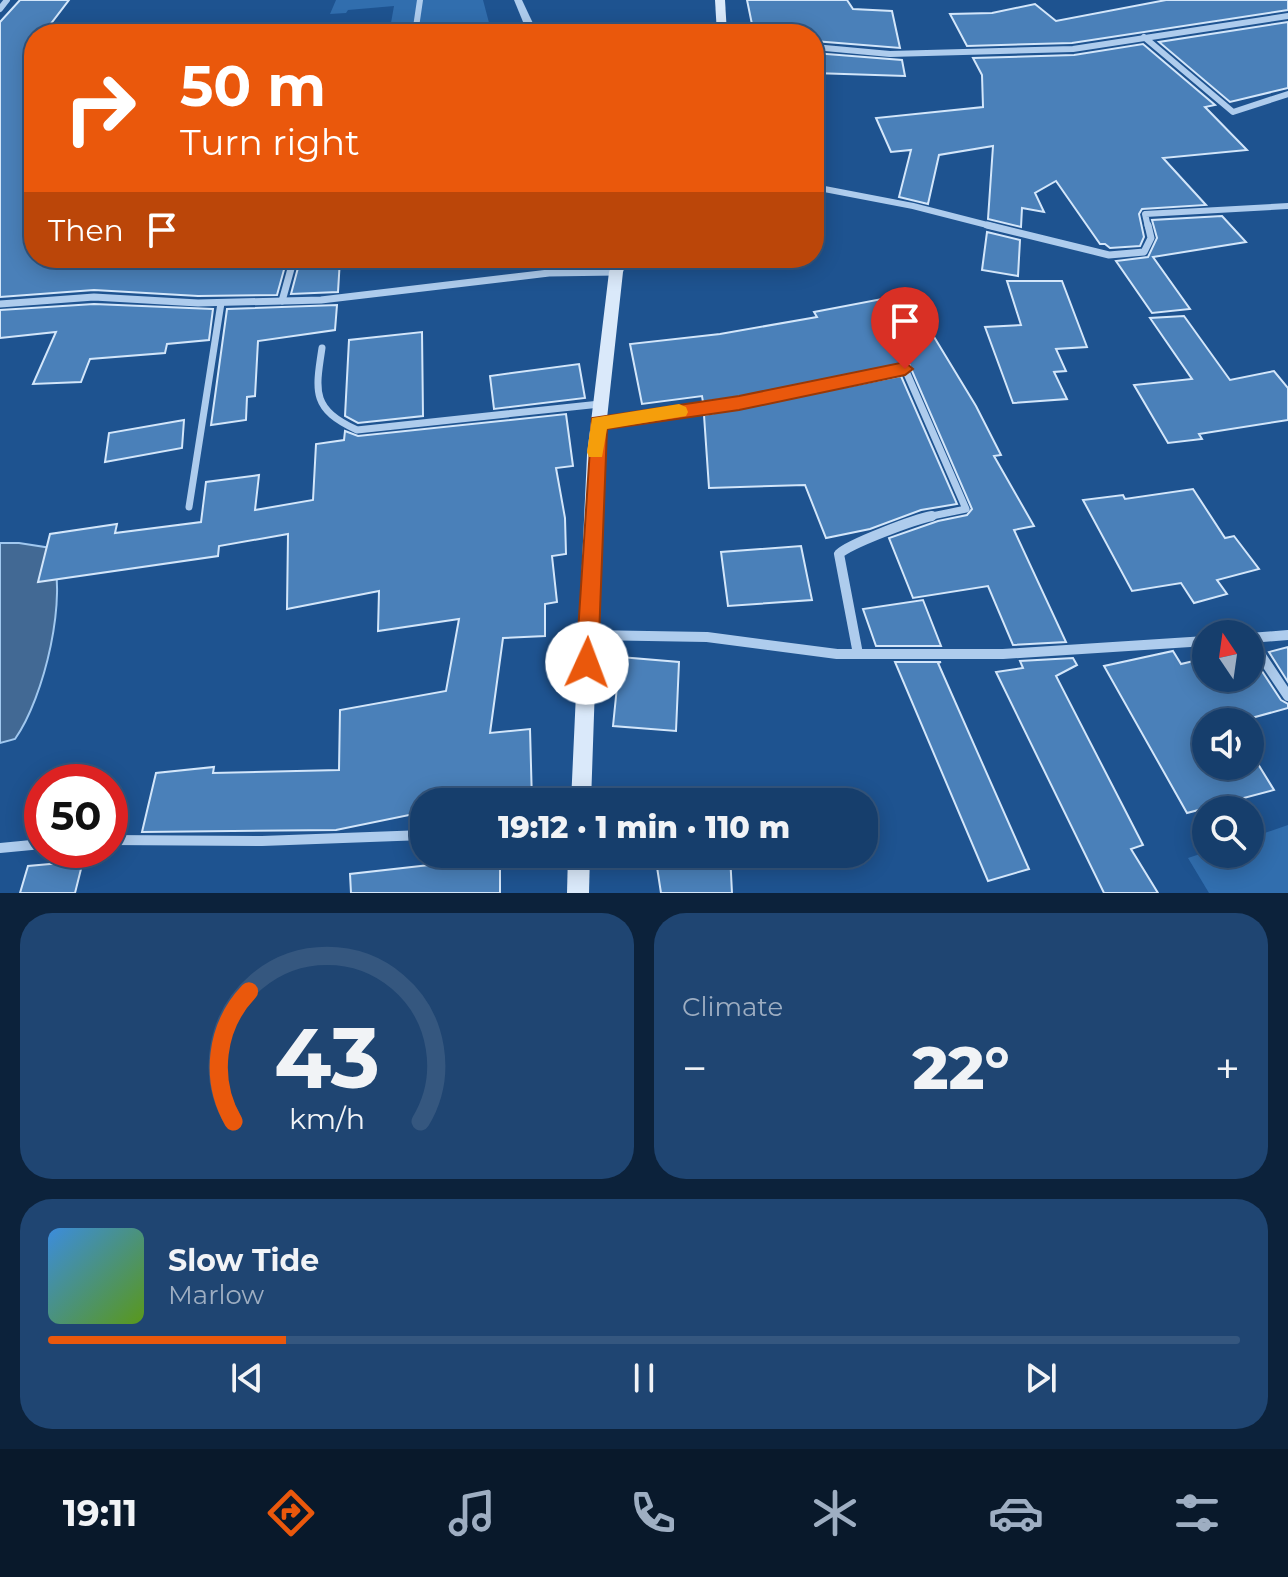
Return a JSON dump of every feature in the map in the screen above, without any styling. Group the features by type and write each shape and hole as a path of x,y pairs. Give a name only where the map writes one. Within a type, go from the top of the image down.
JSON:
{"main road":[{"path":"720,0 721,24"},
{"path":"582,788 598,423 619,268"},
{"path":"578,893 579,868"}],"street":[{"path":"0,9 7,0"},
{"path":"416,24 420,0"},
{"path":"518,0 529,24"},
{"path":"824,48 890,54 1073,49 1288,16"},
{"path":"1144,37 1233,112 1288,94"},
{"path":"824,189 913,206 1109,255 1144,252 1151,238 1145,214 1288,206"},
{"path":"282,301 291,268"},
{"path":"0,304 94,297 221,303 321,300 593,268"},
{"path":"189,507 221,303"},
{"path":"322,348 315,392 320,410 334,421 357,430 600,404"},
{"path":"598,423 739,403 905,369 966,509 912,520 885,534 846,547 839,554 858,654"},
{"path":"588,635 707,637 858,654 1003,654 1192,642"},
{"path":"1264,637 1288,635"},
{"path":"1264,659 1288,696"},
{"path":"128,840 262,841 410,836"},
{"path":"0,848 24,846"}],"shaded area":[{"path":"336,0 483,0 489,24 391,24 394,6 330,14"},
{"path":"0,543 51,548 57,592 51,646 35,699 15,739 0,743"},
{"path":"1288,825 1288,893 1209,893 1194,868 1264,868 1264,833"}],"building":[{"path":"20,0 69,0 51,24 24,24 24,268 284,268 277,295 198,296 94,290 0,297 0,22"},
{"path":"747,0 847,0 853,9 892,11 900,48 824,42 824,24 752,24"},
{"path":"1166,0 1288,0 1288,10 1072,43 967,46 950,14 992,13 1035,4 1056,21"},
{"path":"1288,22 1288,88 1230,102 1159,42"},
{"path":"1143,44 1215,105 1205,107 1247,150 1163,158 1206,205 1142,209 1139,214 1144,237 1140,246 1110,248 1100,244 1056,181 1035,193 1044,212 1022,208 1021,227 988,219 993,146 939,155 928,204 899,197 911,150 891,152 876,118 983,107 982,75 973,58 1074,55"},
{"path":"824,54 902,60 905,76 824,73"},
{"path":"1222,216 1246,242 1153,257 1190,309 1152,313 1116,261 1148,257 1157,238 1152,220"},
{"path":"987,232 1020,240 1018,276 982,270"},
{"path":"298,268 339,268 338,292 291,294"},
{"path":"1007,281 1062,281 1087,347 1056,349 1066,371 1054,372 1067,399 1013,403 985,327 1021,325"},
{"path":"908,294 976,406 1001,455 994,456 1034,526 1014,530 1066,642 1013,645 988,586 913,598 889,538 938,521 967,515 972,509 909,364 738,397 703,402 702,396 642,404 630,344 720,334 817,317 814,312"},
{"path":"94,304 213,309 209,340 167,344 165,353 90,359 81,382 33,384 56,332 0,338 0,310"},
{"path":"337,305 335,330 258,341 255,396 247,397 246,420 211,425 227,309"},
{"path":"1184,316 1230,380 1274,371 1288,388 1288,420 1199,434 1202,439 1168,443 1134,385 1192,379 1150,318"},
{"path":"422,332 423,416 358,423 345,416 349,340"},
{"path":"579,364 585,398 494,409 490,376"},
{"path":"901,376 957,504 921,510 870,529 826,538 805,485 709,488 704,415"},
{"path":"566,414 573,466 556,468 565,518 566,554 552,556 557,602 545,604 545,636 503,638 490,733 530,729 532,788 410,788 410,815 336,830 142,832 156,773 214,767 213,773 339,770 340,710 446,691 459,619 378,631 379,591 287,609 288,534 219,546 218,556 38,582 50,534 117,524 115,533 201,522 206,482 259,475 255,510 313,500 316,444 344,440 345,431 358,436"},
{"path":"184,420 182,448 105,462 109,433"},
{"path":"1193,489 1225,538 1234,536 1259,569 1217,580 1227,594 1194,603 1181,583 1132,591 1083,500 1123,495 1125,499"},
{"path":"801,546 812,600 728,606 721,552"},
{"path":"923,600 941,646 876,646 863,609"},
{"path":"1288,647 1288,682 1269,652"},
{"path":"1173,651 1181,664 1192,661 1192,692 1264,692 1264,674 1288,708 1264,715 1264,708 1192,708 1192,780 1264,780 1264,774 1274,790 1251,796 1192,796 1192,812 1187,813 1104,666"},
{"path":"620,657 679,662 676,731 613,726"},
{"path":"1073,658 1077,665 1056,676 1143,845 1131,849 1158,893 1104,893 996,672 1023,668 1020,661"},
{"path":"895,662 941,662 938,663 1029,869 988,881"},
{"path":"410,867 500,868 500,893 351,893 350,874"},
{"path":"27,868 81,868 75,893 20,893"},
{"path":"657,868 731,868 732,893 661,893"}],"slow traffic":[{"path":"596,452 598,423 679,412"}],"route":[{"path":"587,663 598,423 739,403 905,369"}]}
